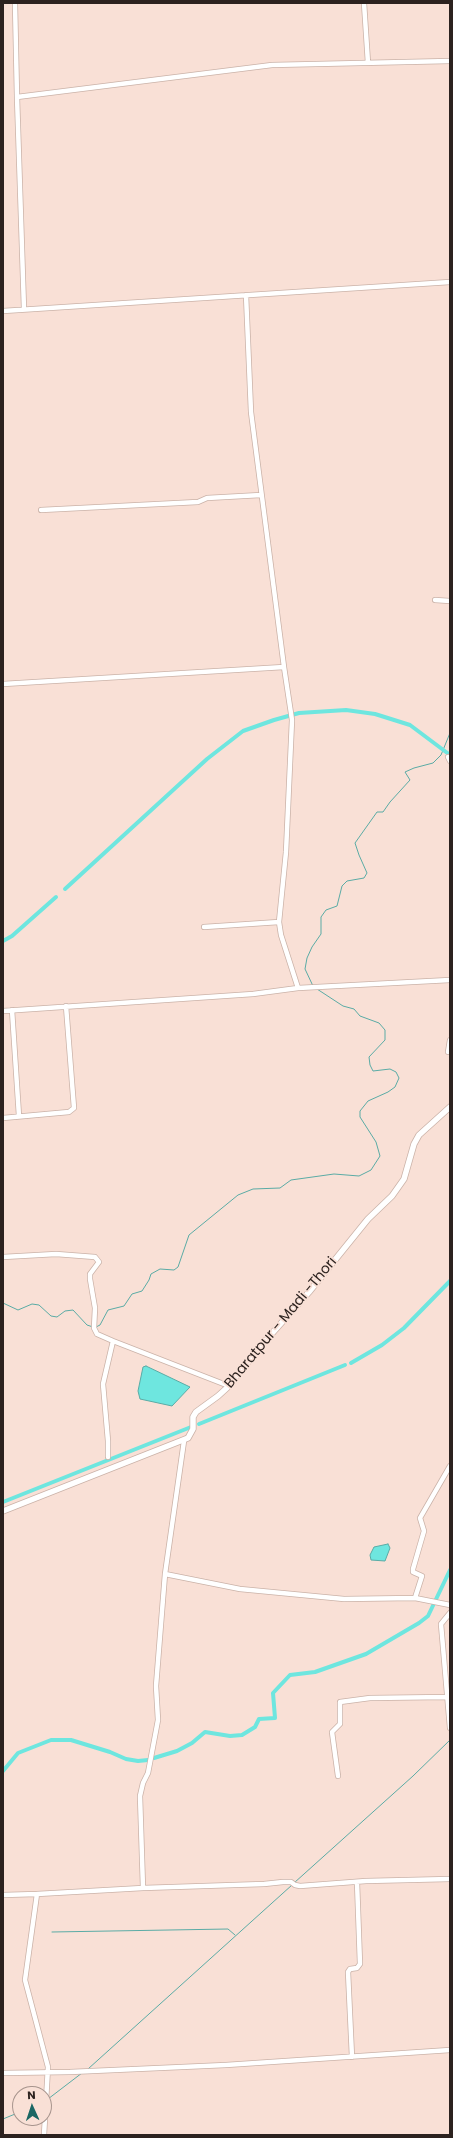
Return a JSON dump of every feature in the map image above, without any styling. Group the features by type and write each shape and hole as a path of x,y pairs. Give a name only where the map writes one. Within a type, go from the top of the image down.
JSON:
{"main road":[{"name":"Bharatpur - Madi -Thori","path":"184,1441 191,1434 196,1412 230,1386 258,1349 309,1292 368,1219 395,1192 404,1179 414,1144 419,1135 450,1107"},
{"path":"3,1511 107,1469 184,1441"}],"street":[{"path":"15,3 24,309"},
{"path":"364,3 368,63"},
{"path":"17,97 272,65 450,61"},
{"path":"3,311 450,282"},
{"path":"246,295 251,412 284,667 292,717 286,852 279,922 281,935 298,988"},
{"path":"41,510 198,502 207,498 261,495"},
{"path":"434,600 450,601"},
{"path":"3,684 284,667"},
{"path":"204,928 279,922"},
{"path":"3,1011 253,994 298,988 450,980"},
{"path":"3,1118 69,1112 74,1108 66,1006"},
{"path":"12,1010 19,1116"},
{"path":"448,1052 450,1040"},
{"path":"3,1257 56,1254 95,1257 99,1262 90,1274 90,1279 95,1308 94,1328 97,1334 230,1386"},
{"path":"108,1457 103,1384 113,1341"},
{"path":"143,1888 140,1796 143,1783 148,1773 158,1720 156,1686 165,1574 184,1441"},
{"path":"415,1598 422,1580 422,1576 414,1572 413,1569 424,1531 420,1518 450,1466"},
{"path":"165,1574 240,1589 344,1599 415,1598 450,1605"},
{"path":"450,1613 441,1624 450,1728"},
{"path":"338,1776 332,1732 340,1724 340,1702 370,1698 447,1697"},
{"path":"3,1895 143,1888 450,1878"},
{"path":"352,2057 348,1972 350,1969 358,1968 360,1964 357,1882"},
{"path":"37,1894 25,1980 48,2072 44,2135"},
{"path":"3,2073 226,2065 450,2050"}],"water":[{"path":"146,1366 190,1387 172,1406 140,1399 138,1391 143,1367"},
{"path":"388,1544 390,1548 385,1561 371,1560 370,1555 374,1547"}],"waterway":[{"path":"65,889 207,759 243,731 274,720 299,713 346,710 375,714 410,725 450,755"},
{"path":"313,986 305,969 307,958 312,947 321,934 321,917 326,910 337,906 342,886 347,881 364,878 367,873 355,843 377,812 383,812 410,780 405,772 433,763 441,755 450,733"},
{"path":"3,941 12,936 56,897"},
{"path":"96,1327 100,1325 108,1310 124,1306 132,1294 142,1291 151,1274 160,1269 174,1270 178,1267 189,1235 238,1195 253,1189 280,1188 291,1180 334,1174 359,1176 371,1170 380,1156 376,1142 360,1117 360,1111 368,1101 388,1092 395,1087 399,1078 396,1072 390,1069 373,1071 370,1065 369,1057 385,1040 385,1030 379,1023 360,1016 354,1009 343,1006 317,989"},
{"path":"351,1363 382,1345 404,1328 450,1281"},
{"path":"3,1303 18,1310 32,1304 39,1305 51,1316 57,1317 65,1311 73,1310 87,1325 93,1327"},
{"path":"199,1424 345,1365"},
{"path":"3,1502 191,1427"},
{"path":"154,1758 177,1751 192,1743 205,1732 230,1736 242,1735 255,1727 259,1719 275,1718 273,1693 290,1675 315,1672 366,1654 419,1623 428,1616 450,1570"},
{"path":"3,1771 18,1753 51,1740 71,1740 110,1752 126,1759 138,1761 148,1760"},
{"path":"294,1883 413,1776 450,1740"},
{"path":"88,2069 292,1885"},
{"path":"52,1932 228,1929 235,1935"},
{"path":"52,2096 82,2073"},
{"path":"3,2119 12,2115"}]}
